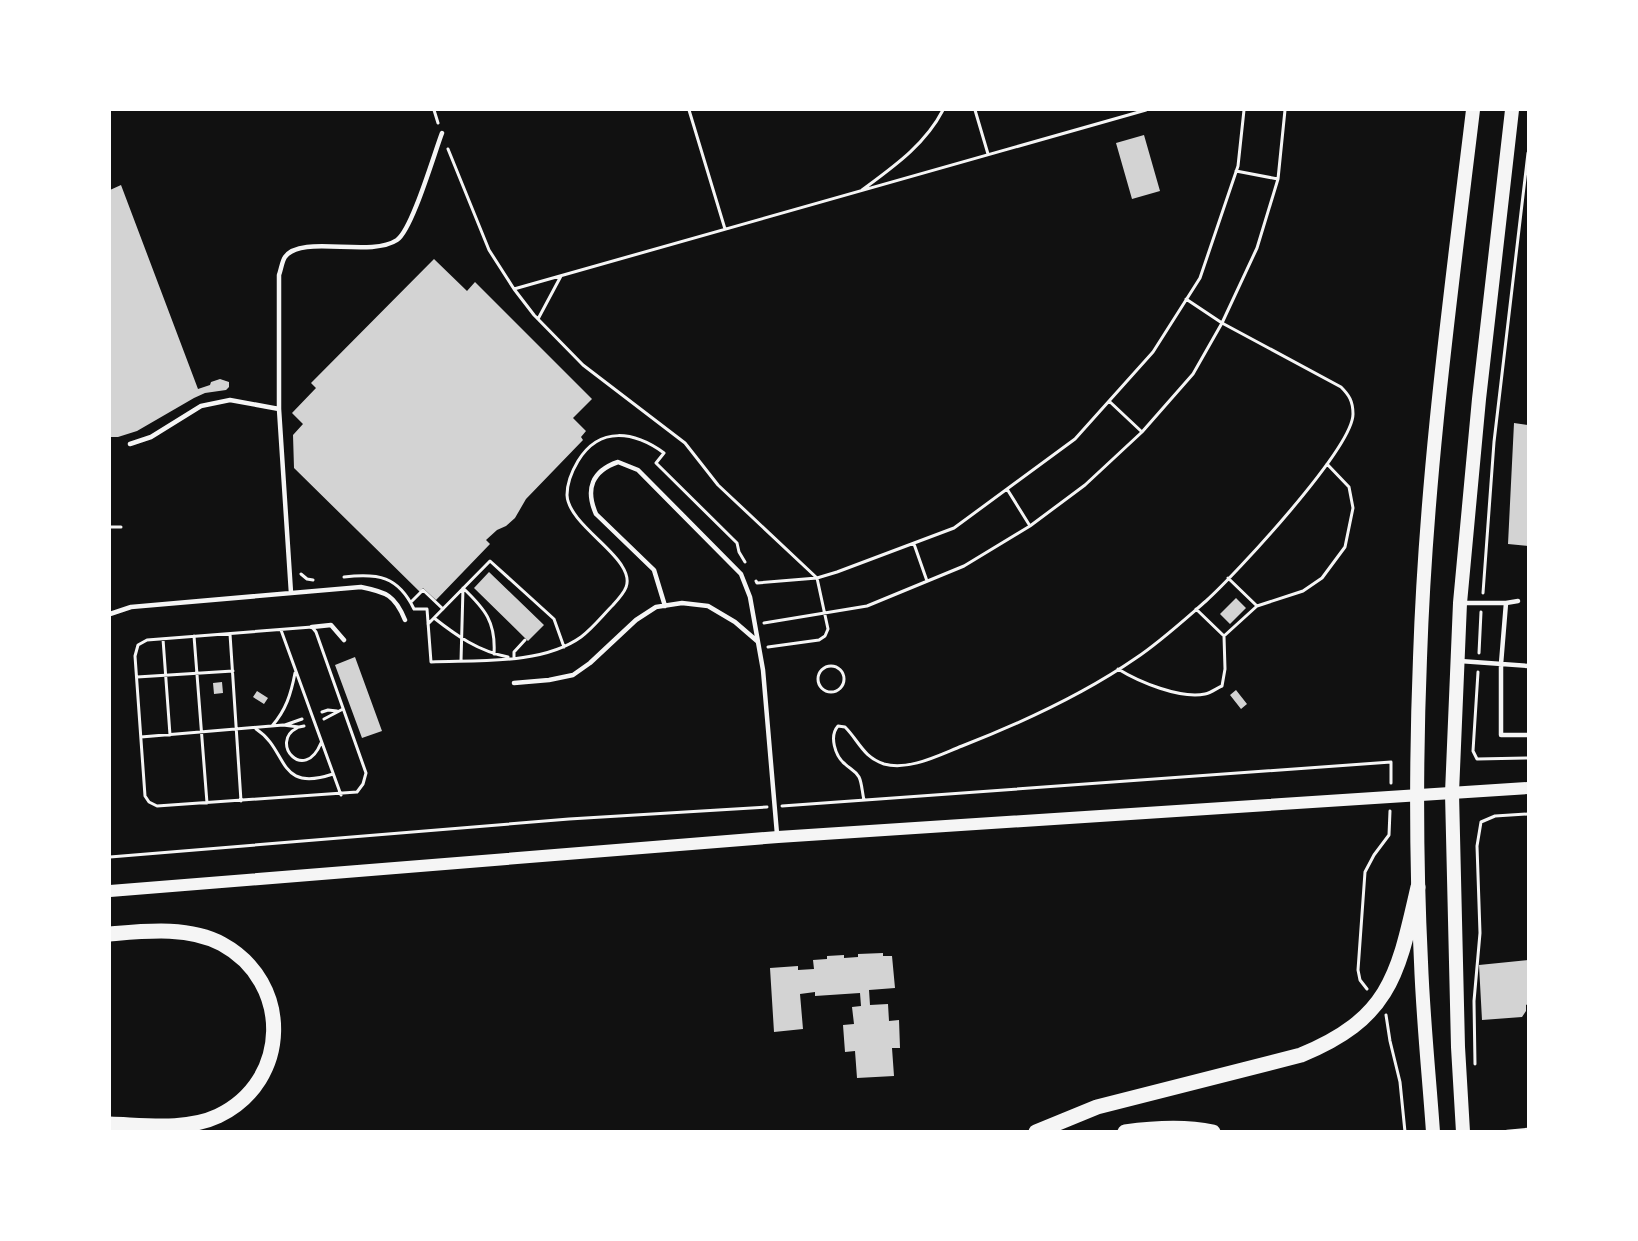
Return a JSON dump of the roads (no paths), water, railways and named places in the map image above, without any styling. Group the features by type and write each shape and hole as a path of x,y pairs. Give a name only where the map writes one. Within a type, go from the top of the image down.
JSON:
{"highway":[{"path":"1036,1131 1097,1107 1301,1055 1345,1033 1365,1017 1387,990 1403,951 1418,887"},
{"path":"110,934 149,930 184,932 220,943 243,958 261,982 271,1006 274,1042 260,1081 242,1101 217,1117 191,1124 110,1124"},
{"path":"1125,1131 1155,1128 1213,1131"}],"main road":[{"path":"1433,1131 1421,966 1418,887 1417,795 1420,658 1429,518 1446,338 1473,110"},
{"path":"1463,1131 1458,1047 1452,793 1457,661 1460,603 1478,411 1512,110"},
{"path":"110,891 778,837 1528,788"}],"lane":[{"path":"291,593 279,409 279,275 285,257 297,247 382,246 398,239 408,224 442,133"},
{"path":"130,444 151,437 201,406 230,400 279,409"},
{"path":"665,606 654,570 596,514 592,504 592,484 597,474 607,465 618,462 638,470 741,574 750,597 763,670 778,837"},
{"path":"110,614 131,607 360,587 382,591 399,604 405,620"},
{"path":"1460,603 1518,601"},
{"path":"514,683 549,681 573,675 590,663 636,620 656,608 681,603 708,606 735,622 757,641"},
{"path":"1506,603 1501,664 1501,735 1528,735"},
{"path":"312,627 331,626 344,640"},
{"path":"1457,661 1528,666"},
{"path":"1507,1131 1528,1130"}]}
